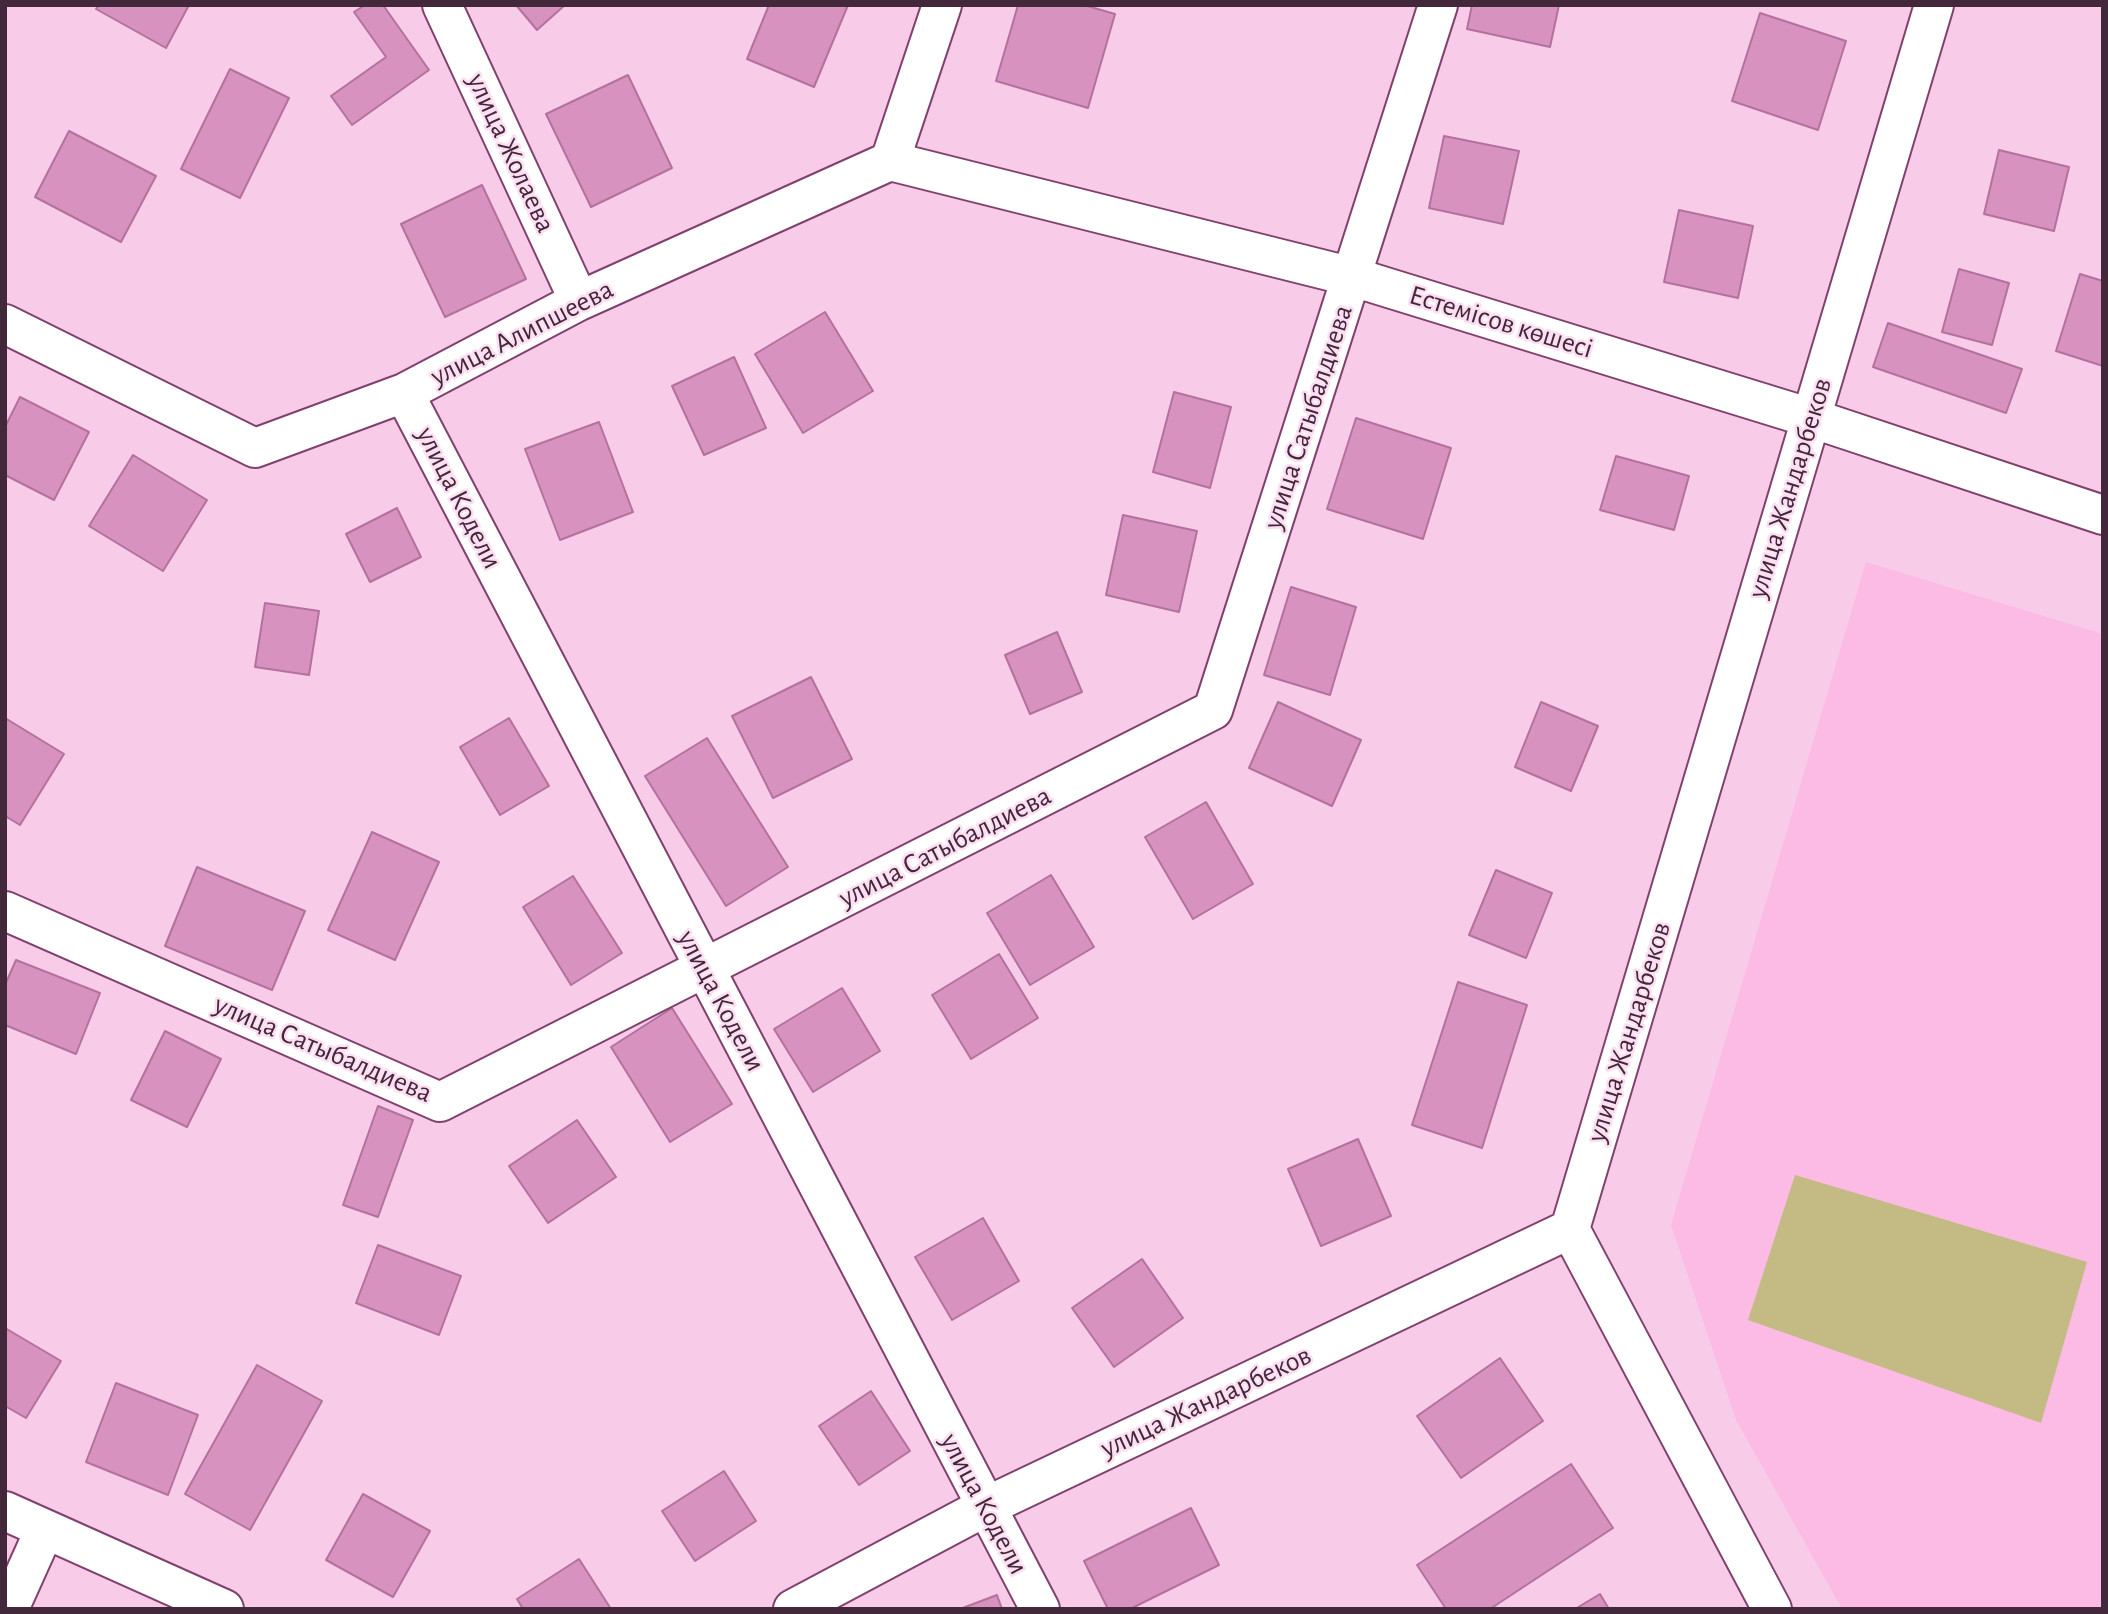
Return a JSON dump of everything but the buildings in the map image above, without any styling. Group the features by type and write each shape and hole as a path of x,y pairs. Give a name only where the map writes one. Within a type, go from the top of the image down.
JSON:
{"street":[{"name":"улица Жолаева","path":"442,5 579,301"},
{"path":"890,161 942,5"},
{"name":"улица Сатыбалдиева","path":"5,911 440,1102 1213,710 1438,5"},
{"name":"улица Жандарбеков","path":"793,1609 985,1507 1570,1229 1934,5"},
{"name":"улица Алипшеева","path":"5,324 255,448 404,393 579,301 890,161"},
{"name":"Естемісов көшесі","path":"890,161 1353,277 1811,418 2103,515"},
{"name":"улица Кодели","path":"404,393 1040,1609"},
{"path":"1570,1229 1772,1609"},
{"path":"5,1511 224,1609"},
{"path":"9,1609 45,1529"}],"shaded area":[{"path":"1866,562 2103,634 2103,1609 1842,1609 1736,1420 1671,1225"},
{"path":"1795,1175 2087,1262 2041,1423 1748,1320"}]}
